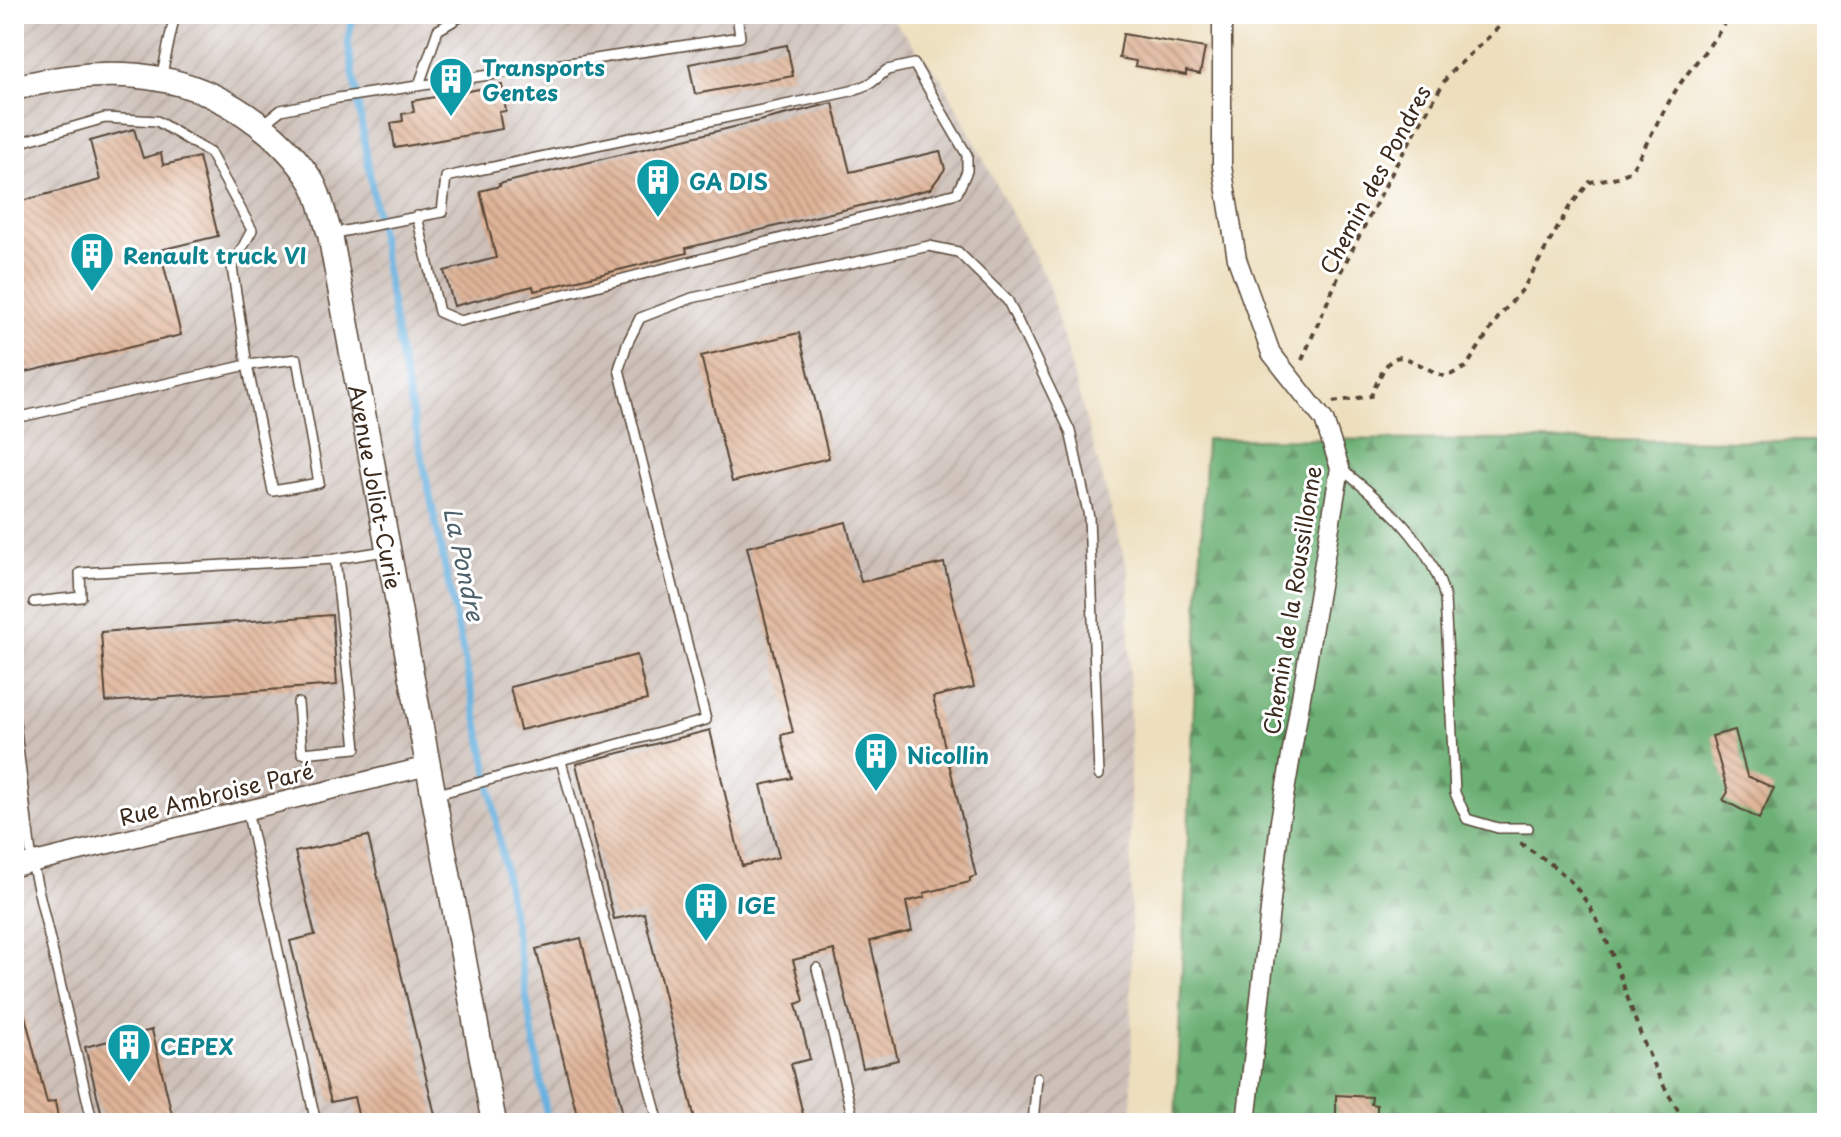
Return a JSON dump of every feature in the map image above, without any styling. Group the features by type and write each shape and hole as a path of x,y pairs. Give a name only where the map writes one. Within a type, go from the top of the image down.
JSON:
{"street":[{"name":"Chemin de la Roussillonne","path":"1222,14 1222,166 1237,259 1271,353 1324,420 1340,468 1280,821 1246,1123"},
{"name":"Avenue Joliot-Curie","path":"14,88 50,79 133,76 161,79 191,88 234,107 260,127 290,154 313,184 330,234 494,1123"},
{"name":"Rue Ambroise Paré","path":"23,865 428,766"}],"lane":[{"path":"161,79 175,14"},
{"path":"419,85 438,30 465,14"},
{"path":"260,127 281,110 338,98 740,37 737,14"},
{"path":"330,234 417,216 442,212 446,177 851,91 871,83 887,70 914,64 967,155 967,171 957,193 460,321 439,312 417,216"},
{"path":"14,118 16,142 105,118 144,120 157,121 210,153 252,230 232,267 247,365 273,491 319,483 297,359 247,365 25,416 14,410"},
{"path":"434,795 706,720 619,369 640,318 692,298 929,246 958,252 1008,301 1070,431 1089,517 1099,775"},
{"path":"1340,468 1372,493 1418,543 1439,575 1445,598 1455,793 1467,819 1498,828 1528,828"},
{"path":"34,602 81,597 80,573 335,559 389,551"},
{"path":"298,703 302,753 356,748 335,559"},
{"path":"14,715 23,865 91,1116"},
{"path":"561,761 659,1123"},
{"path":"247,810 316,1123"},
{"path":"817,968 854,1123"},
{"path":"1033,1123 1037,1078"}],"path":[{"name":"Chemin des Pondres","path":"1293,380 1340,273 1396,165 1448,75 1513,14"},
{"path":"1311,403 1352,401 1371,396 1389,361 1397,355 1446,377 1466,367 1500,315 1523,289 1570,206 1590,182 1618,177 1631,171 1673,95 1722,30 1730,14"},
{"path":"1498,828 1569,880 1590,909 1612,956 1640,1035 1671,1101 1687,1123"}],"shaded area":[{"path":"14,14 888,14 942,79 1048,284 1129,574 1132,1123 14,1123"}],"green space":[{"path":"1206,439 1827,441 1827,1123 1175,1123"}],"building":[{"path":"1123,34 1205,48 1200,74 1186,71 1186,75 1135,66 1136,61 1119,58"},
{"path":"787,45 793,76 695,94 689,64"},
{"name":"Transports Gentes","path":"502,85 506,111 499,112 502,129 395,148 391,123 403,121 402,114 414,112 412,101"},
{"name":"GA DIS","path":"833,103 850,172 940,151 945,169 930,189 686,248 687,253 534,291 533,286 454,306 444,271 496,258 480,191"},
{"name":"Renault truck VI","path":"134,129 143,158 161,153 163,165 199,157 218,236 160,250 181,335 14,375 14,203 100,180 90,141"},
{"path":"799,333 829,458 732,482 701,356"},
{"path":"846,522 861,582 944,563 974,687 933,697 976,876 970,878 970,882 924,893 925,897 906,902 912,931 870,941 898,1060 863,1068 834,950 793,960 804,1001 796,1004 810,1059 791,1064 805,1123 696,1123 644,913 614,919 576,764 710,730 742,866 779,857 761,785 792,778 781,735 793,732 747,547"},
{"path":"332,615 337,685 106,702 101,632"},
{"path":"637,655 647,700 520,730 510,687"},
{"path":"1735,730 1747,776 1774,788 1759,819 1723,800 1728,792 1712,736"},
{"path":"368,836 437,1123 360,1123 354,1097 331,1102 290,941 315,935 295,852"},
{"path":"581,938 625,1123 579,1123 536,949"},
{"path":"20,996 47,1103 55,1101 59,1123 14,1123 14,997"},
{"name":"CEPEX","path":"152,1030 174,1123 104,1123 85,1047"},
{"path":"1336,1095 1372,1097 1371,1104 1377,1105 1377,1123 1336,1121"}],"waterway":[{"name":"La Pondre","path":"353,14 348,43 400,354 486,761 548,1123"}],"place":[{"name":"Transports Gentes","path":"451,118"},
{"name":"GA DIS","path":"658,219"},
{"name":"Renault truck VI","path":"92,293"},
{"name":"Nicollin","path":"876,793"},
{"name":"IGE","path":"706,943"},
{"name":"CEPEX","path":"129,1084"}]}
